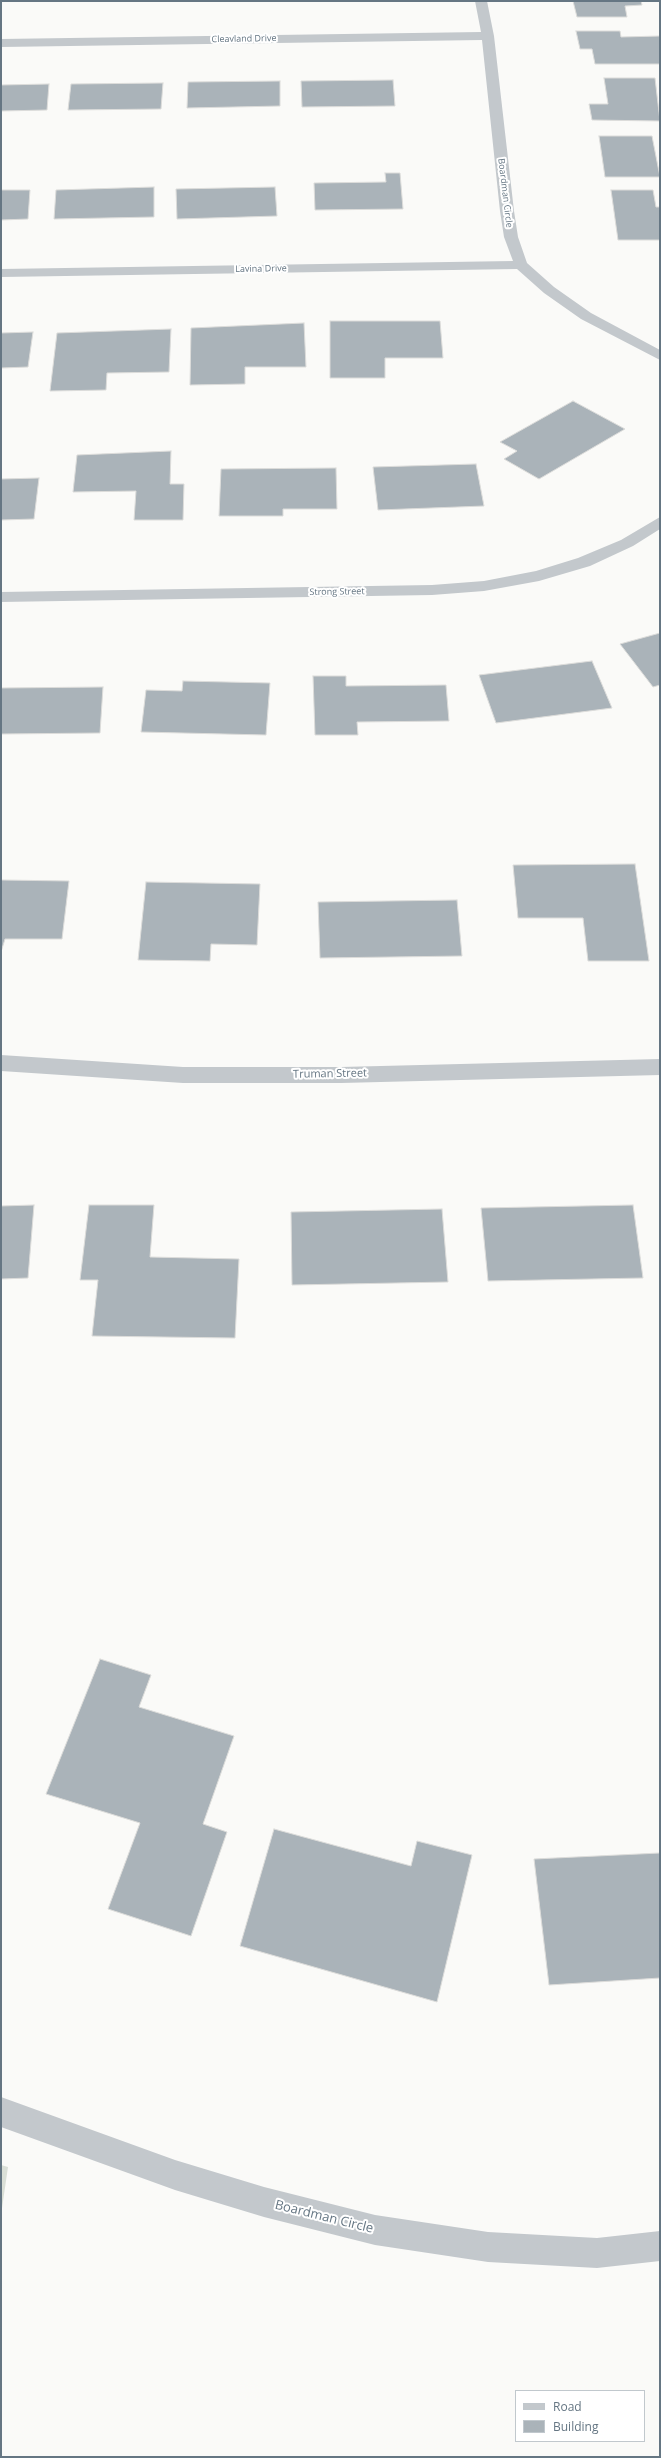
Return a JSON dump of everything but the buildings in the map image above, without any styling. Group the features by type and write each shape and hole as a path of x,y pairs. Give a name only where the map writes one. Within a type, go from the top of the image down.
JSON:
{"street":[{"name":"Boardman Circle","path":"481,1 488,36 506,211 511,237 521,265 549,290 586,316 660,356"},
{"name":"Cleavland Drive","path":"1,43 488,36"},
{"name":"Lavina Drive","path":"1,273 521,265"},
{"name":"Strong Street","path":"1,598 432,590 484,586 539,576 584,562 627,543 660,522"},
{"name":"Truman Street","path":"1,1063 184,1075 341,1075 660,1067"},
{"name":"Boardman Circle","path":"1,2112 175,2175 264,2202 375,2230 488,2247 574,2252 597,2253 660,2246"}],"shaded area":[{"path":"1,2165 8,2167 1,2215"}]}
